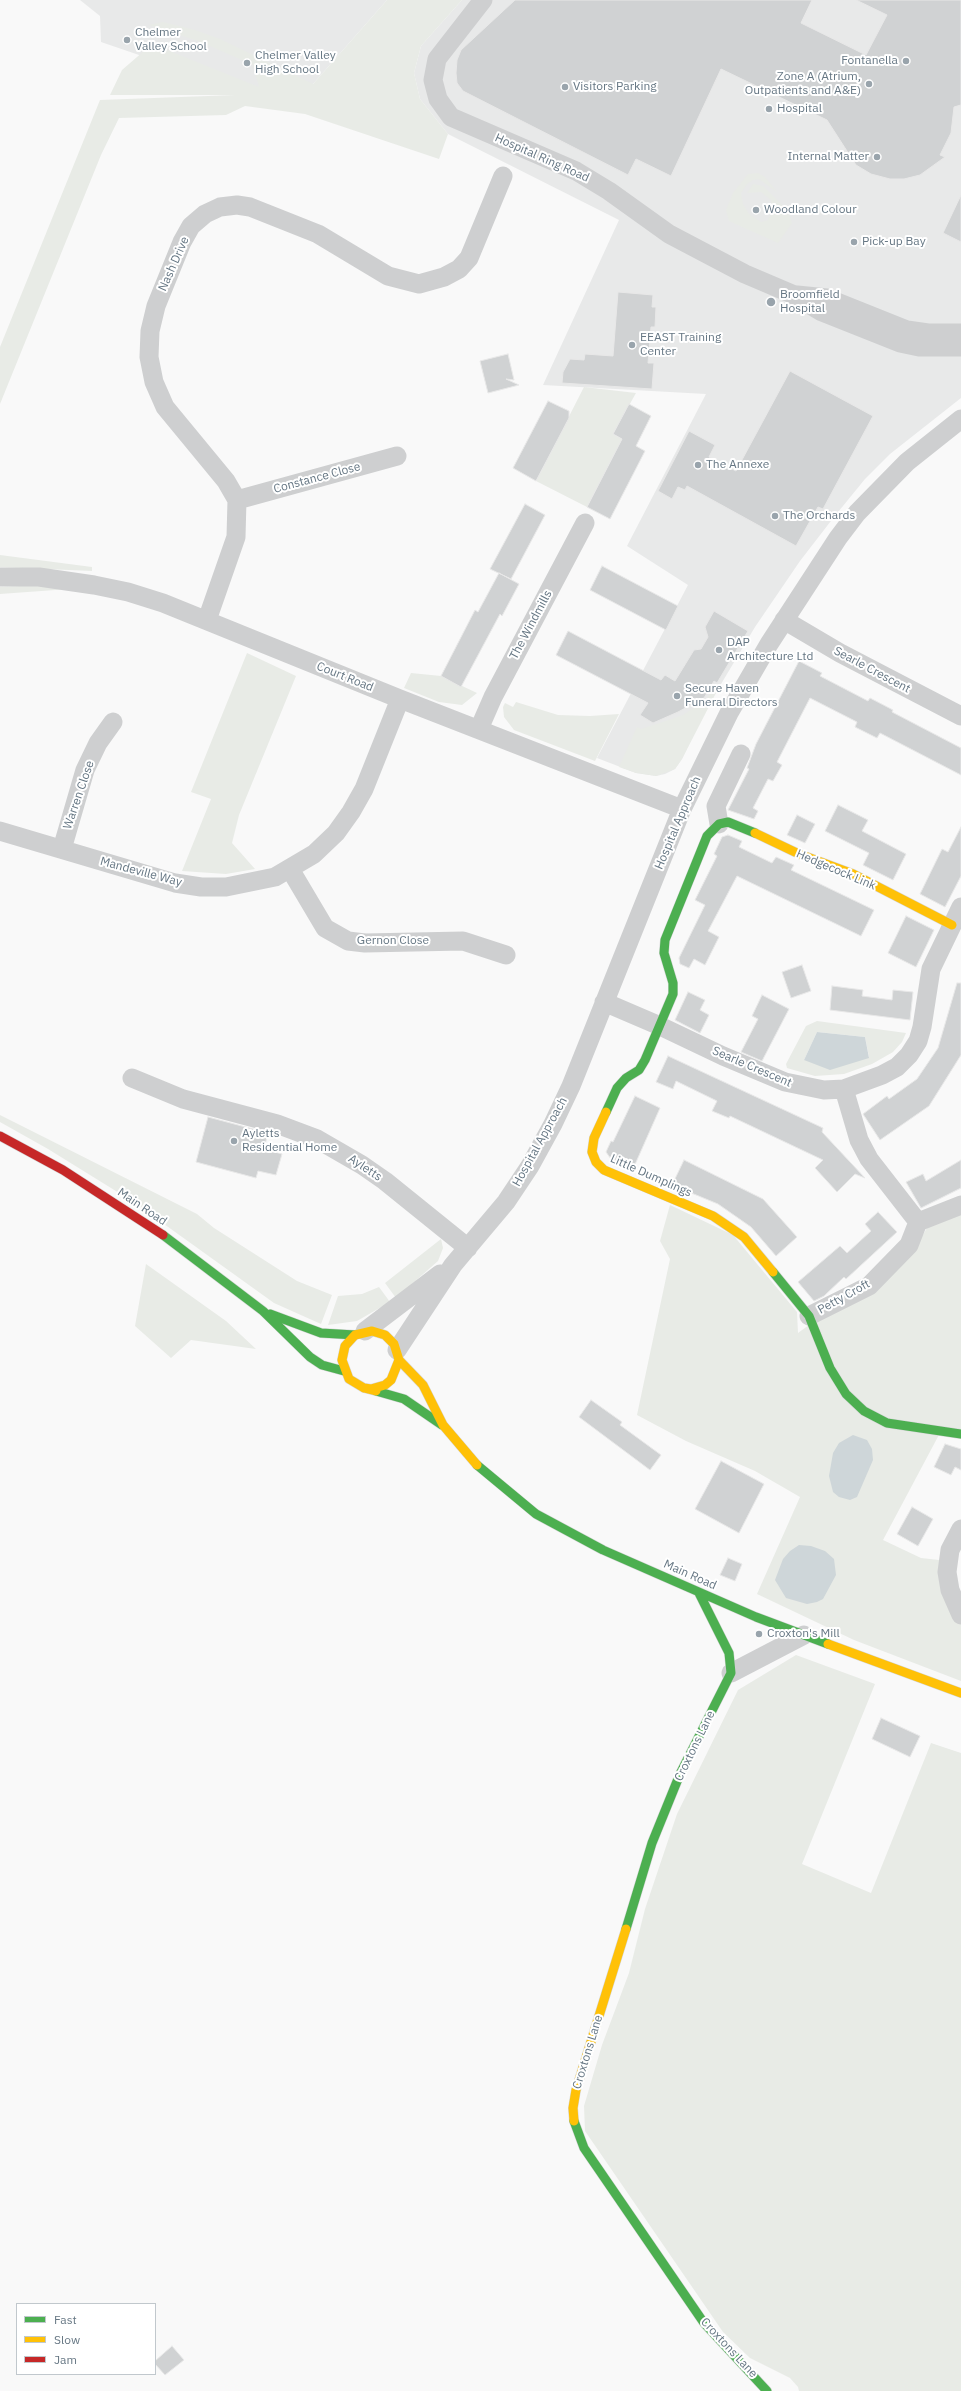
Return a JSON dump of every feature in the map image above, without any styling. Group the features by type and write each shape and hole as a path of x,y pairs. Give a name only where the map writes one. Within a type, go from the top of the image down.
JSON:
{"street":[{"name":"Hospital Ring Road","path":"483,0 437,59 433,80 438,99 451,117 576,171 614,194 669,234 745,274 792,294 822,312 900,343 919,347 961,347"},
{"name":"Nash Drive","path":"237,500 226,481 165,407 154,382 149,357 150,331 156,306 182,242 191,226 205,214 220,207 237,205 250,207 318,234 388,276 419,284 444,277 459,269 469,258 503,176"},
{"name":"Hospital Ring Road","path":"792,294 827,298 907,330 928,333 961,333"},
{"name":"Hospital Approach","path":"398,1355 453,1265 506,1202 542,1145 571,1086 682,809 729,713 784,620 838,538 858,513 907,462 957,429"},
{"name":"Constance Close","path":"237,500 397,456"},
{"path":"207,620 236,537 237,500"},
{"name":"The Windmills","path":"479,729 493,697 585,523"},
{"name":"Court Road","path":"0,577 39,577 100,586 163,603 400,699 682,809"},
{"name":"Searle Crescent","path":"784,620 846,657 961,716"},
{"name":"Mandeville Way","path":"0,831 62,848 150,877 201,887 226,887 254,883 275,877 290,870 314,854 336,833 351,812 364,789 400,699"},
{"name":"Warren Close","path":"62,848 85,770 98,743 113,722"},
{"path":"660,1026 673,994 674,983 664,953 665,940 707,836 712,829 719,824 716,806 741,754"},
{"name":"Hedgecock Link","path":"719,824 728,822 736,824 799,854 853,874 952,925"},
{"name":"Gernon Close","path":"290,870 325,928 348,941 365,943 463,941 506,955"},
{"name":"Searle Crescent","path":"604,1002 660,1026 723,1056 785,1082 824,1090 844,1089 882,1076 897,1067 918,1041 922,1027 931,969 961,907"},
{"name":"Little Dumplings","path":"660,1026 639,1070 626,1078 617,1088 594,1138 592,1152 596,1162 604,1170 730,1226 744,1237 809,1316"},
{"name":"Ayletts","path":"132,1078 183,1100 277,1124 317,1139 379,1177 468,1248"},
{"path":"844,1089 859,1140 866,1153 918,1222 961,1205"},
{"name":"Main Road","path":"0,1136 100,1194 160,1233 263,1311 310,1356 322,1365 344,1371 356,1385 404,1399 443,1426 485,1474 536,1514 603,1550 699,1592 804,1635 961,1693"},
{"name":"Petty Croft","path":"918,1222 909,1245 869,1286 809,1316 830,1368 846,1394 864,1411 888,1423 961,1434"},
{"name":"Hospital Approach","path":"360,1333 453,1265"},
{"name":"Main Road","path":"263,1311 321,1333 360,1333 385,1335 398,1355 423,1385 443,1426"},
{"path":"344,1371 343,1353 345,1346 360,1333"},
{"path":"364,1388 378,1388 391,1380 398,1367 398,1355"},
{"path":"961,1529 950,1550 947,1572 950,1590 961,1615"},
{"path":"699,1592 729,1653 731,1673 804,1635"},
{"name":"Croxtons Lane","path":"731,1673 680,1774 652,1843 576,2090 573,2108 574,2126 584,2148 651,2248 704,2323 767,2391"}],"shaded area":[{"name":"Chelmer Valley High School","path":"80,0 387,0 313,84 262,97 101,42 100,16"},
{"path":"387,0 462,0 421,46 414,73 420,99 448,134 439,159 305,114 245,106 226,115 119,118 101,155 0,404 0,347 100,100 235,95 110,95 122,70 152,44 259,87 253,65 201,42 149,25 163,22 195,30 220,39 313,84"},
{"name":"Broomfield Hospital","path":"462,0 961,0 961,398 890,454 865,479 834,517 800,561 755,627 705,711 682,759 675,769 665,774 656,776 636,773 597,758 688,585 627,546 706,394 543,385 619,220 448,134 420,99 414,73 421,46"},
{"path":"758,173 765,177 777,192 759,179 753,180 747,184 741,193 743,204 749,214 761,222 768,220 772,211 771,200 761,192 747,193 753,184 763,186 788,211 792,223 778,243 729,221 726,210 733,193 748,174"},
{"path":"584,387 636,393 613,434 622,439 587,507 536,481"},
{"path":"0,555 92,567 92,571 0,567"},
{"path":"39,585 69,589 0,594 0,587"},
{"path":"247,653 296,676 239,815 232,843 255,869 226,874 182,871 211,799 191,792"},
{"path":"411,673 441,676 477,693 462,705 439,702 404,688"},
{"path":"713,688 717,691 682,759 675,769 656,776 636,773 619,767 637,727 641,729 683,715 707,699"},
{"path":"516,702 558,715 590,716 619,714 595,761 514,730 504,717 503,707 505,703 513,707"},
{"path":"817,1021 906,1033 902,1042 893,1052 872,1064 844,1074 815,1076 787,1068 786,1064 806,1026","holes":["817,1032 865,1037 869,1057 804,1060"]},
{"path":"817,1032 865,1037 869,1058 830,1070 804,1060"},
{"path":"0,1115 197,1214 214,1228 297,1281 332,1295 321,1324 274,1303 132,1201 48,1149 0,1122"},
{"path":"670,1205 733,1235 797,1312 798,1333 916,1247 928,1226 961,1212 961,1429 941,1431 883,1540 921,1558 939,1560 941,1584 952,1614 961,1624 961,1681 854,1640 757,1594 800,1497 755,1471 686,1441 637,1415 670,1259 660,1241"},
{"path":"441,1239 443,1248 438,1261 396,1298 385,1283"},
{"path":"146,1264 226,1321 256,1349 191,1340 171,1358 135,1326"},
{"path":"379,1287 390,1302 357,1321 328,1325 338,1296 362,1294"},
{"path":"853,1435 867,1440 872,1449 873,1460 857,1497 850,1500 839,1497 833,1492 829,1476 833,1453 839,1443"},
{"path":"799,1545 811,1546 825,1551 834,1559 836,1575 823,1599 817,1602 807,1604 786,1598 775,1580 783,1559 790,1551"},
{"path":"796,1655 875,1684 802,1864 871,1893 931,1743 961,1753 961,2391 799,2391 798,2387 790,2378 750,2358 723,2332 585,2131 584,2106 602,2045 629,1973 645,1909 677,1814 738,1690"}],"building":[{"path":"515,0 812,0 801,23 866,55 887,15 856,0 961,0 961,105 954,107 951,133 940,155 945,157 920,175 904,179 890,179 871,174 856,165 827,120 721,69 671,176 636,159 628,175 463,91 457,83 457,60 461,50"},
{"path":"961,195 961,242 943,233"},
{"name":"EEAST Training Center","path":"618,292 653,295 652,307 656,307 655,327 651,327 648,363 654,363 652,389 562,383 563,372 570,359 584,360 585,354 613,356"},
{"path":"508,354 514,380 506,379 519,385 488,393 480,361"},
{"path":"790,371 873,416 823,509 818,507 796,546 687,486 685,490 678,487 672,499 658,491 689,431 715,445 709,457 736,471"},
{"path":"548,401 569,411 569,418 536,481 513,468"},
{"path":"629,404 651,416 636,446 645,451 610,519 587,507 622,439 613,434"},
{"path":"525,504 545,515 511,579 490,569"},
{"path":"602,566 678,606 666,630 590,590"},
{"path":"499,573 519,584 502,616 500,614 461,687 441,676 475,610 478,612"},
{"path":"714,611 748,631 717,683 714,681 704,698 653,723 640,715 648,703 556,655 568,631 661,680 665,675 675,681 694,650 701,649 708,637 705,627"},
{"path":"799,661 822,673 820,676 868,701 870,698 893,710 892,712 961,748 961,775 880,733 877,738 855,727 857,722 810,698 777,762 782,765 773,781 768,779 753,808 758,811 754,819 728,810 749,769 747,768 756,744"},
{"path":"838,805 868,820 862,831 906,854 893,880 863,865 869,853 825,831"},
{"path":"797,815 815,824 805,843 787,835"},
{"path":"961,827 961,876 945,907 920,894 942,849 948,852"},
{"path":"728,835 742,841 739,847 772,863 776,857 794,865 791,870 874,910 861,936 737,876 708,931 719,937 705,965 694,959 689,968 680,964 679,958 705,905 695,900 717,856 714,854 722,837"},
{"path":"906,916 934,930 916,967 888,953"},
{"path":"802,965 811,991 791,998 782,972"},
{"path":"957,983 961,983 961,1055 929,1106 880,1140 863,1114 887,1096 889,1099 917,1079 938,1048"},
{"path":"832,986 863,990 862,996 892,1000 893,990 913,992 910,1020 830,1010"},
{"path":"688,992 705,1000 700,1010 709,1015 700,1033 675,1020"},
{"path":"762,995 789,1009 762,1061 741,1052 758,1019 752,1016"},
{"path":"668,1056 823,1128 822,1132 865,1178 855,1174 837,1192 815,1168 823,1160 730,1116 729,1118 712,1111 717,1101 676,1081 673,1089 656,1082"},
{"path":"635,1096 660,1108 633,1169 611,1159 606,1152 611,1141 613,1142"},
{"name":"Ayletts Residential Home","path":"208,1117 268,1133 264,1149 282,1154 276,1175 258,1171 256,1178 196,1162"},
{"path":"684,1160 763,1199 797,1237 776,1256 751,1227 718,1204 672,1185"},
{"path":"961,1160 961,1188 921,1208 906,1182 923,1174 926,1181"},
{"path":"878,1212 897,1232 846,1279 844,1277 824,1296 814,1301 798,1282 840,1246 847,1253 871,1231 865,1224"},
{"path":"591,1400 622,1422 620,1425 661,1455 650,1470 579,1417"},
{"path":"945,1444 961,1449 961,1470 955,1467 951,1475 934,1467"},
{"path":"721,1461 764,1484 739,1533 695,1509"},
{"path":"912,1507 933,1519 918,1546 897,1534"},
{"path":"728,1558 742,1564 735,1581 720,1575"},
{"path":"881,1718 920,1736 910,1757 872,1739"},
{"path":"172,2346 184,2360 165,2375 156,2365 156,2360"}],"traffic: fast":[{"path":"606,1112 617,1088 626,1078 639,1070 645,1060 673,994 673,983 664,953 665,940 707,836 719,824 728,822 755,833"},
{"path":"163,1235 263,1311 310,1357 322,1365 344,1371"},
{"path":"773,1272 809,1316 830,1368 846,1394 864,1411 887,1423 961,1434"},
{"path":"270,1314 321,1333 355,1335"},
{"path":"376,1391 404,1399 442,1425"},
{"path":"477,1465 536,1514 603,1550 756,1617 828,1644"},
{"path":"626,1929 652,1843 680,1774 731,1673 729,1653 699,1593"},
{"path":"574,2121 584,2148 704,2323 767,2391"}],"traffic: slow":[{"path":"755,833 799,854 853,874 952,925"},
{"path":"606,1112 594,1138 592,1152 596,1162 604,1170 713,1216 744,1237 773,1272"},
{"path":"364,1388 371,1389 385,1385 391,1380 399,1360 394,1344 385,1335 372,1331 355,1335 345,1346 342,1360 349,1379 364,1388 376,1391"},
{"path":"399,1360 423,1385 443,1425 477,1465"},
{"path":"828,1644 961,1693"},
{"path":"574,2121 573,2108 576,2090 626,1929"}],"traffic: jam":[{"path":"0,1136 63,1170 163,1235"}],"place":[{"name":"Chelmer Valley School","path":"127,40"},
{"name":"Fontanella","path":"906,61"},
{"name":"Chelmer Valley High School","path":"247,63"},
{"name":"Zone A (Atrium, Outpatients and A&E)","path":"869,84"},
{"name":"Visitors Parking","path":"565,87"},
{"name":"Hospital","path":"769,109"},
{"name":"Internal Matter","path":"877,157"},
{"name":"Woodland Colour","path":"756,210"},
{"name":"Pick-up Bay","path":"854,242"},
{"name":"Broomfield Hospital","path":"771,302"},
{"name":"EEAST Training Center","path":"632,345"},
{"name":"The Annexe","path":"698,465"},
{"name":"The Orchards","path":"775,516"},
{"name":"DAP Architecture Ltd","path":"719,650"},
{"name":"Secure Haven Funeral Directors","path":"677,696"},
{"name":"Ayletts Residential Home","path":"234,1141"},
{"name":"Croxton's Mill","path":"759,1634"}]}
